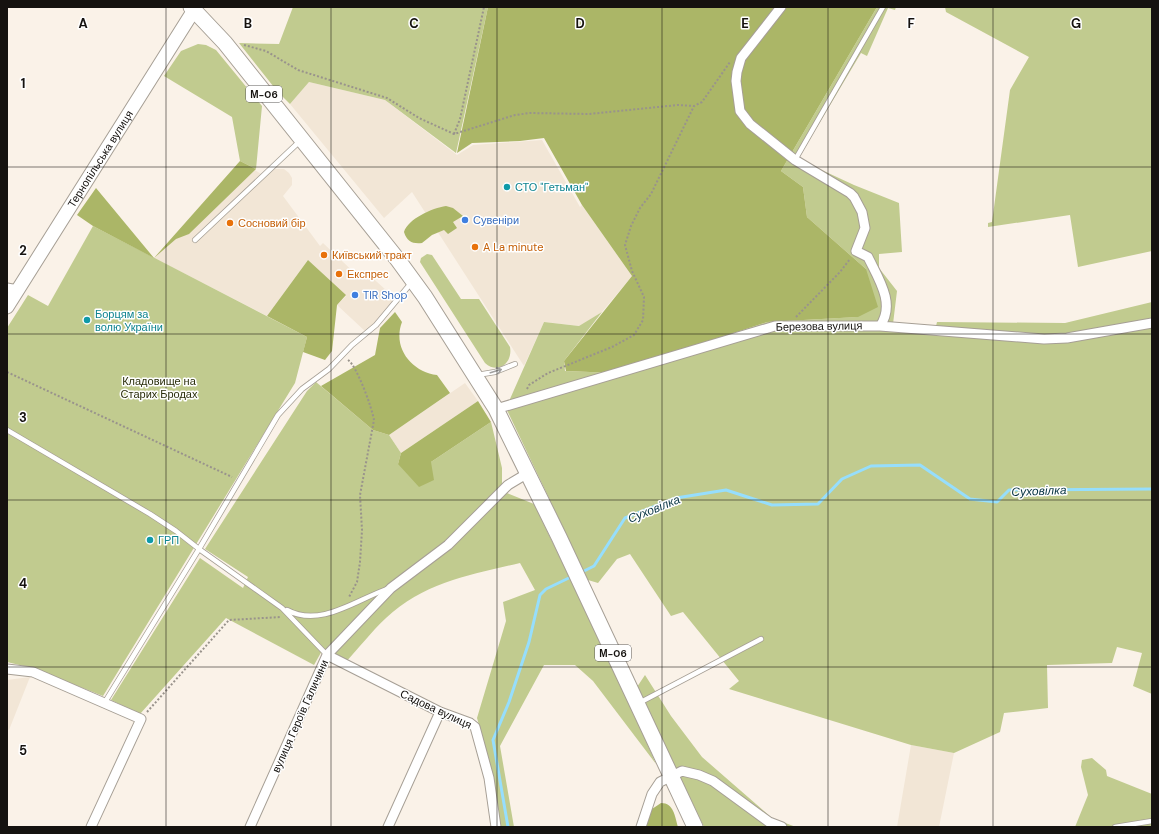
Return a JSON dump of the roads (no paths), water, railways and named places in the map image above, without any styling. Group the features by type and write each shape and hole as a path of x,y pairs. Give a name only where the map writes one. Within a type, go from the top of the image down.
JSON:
{"highway":[{"name":"М-06","path":"193,8 225,43 414,281 476,375 496,409 528,473 695,827"}],"main road":[{"name":"Тернопільська вулиця","path":"7,307 12,289 193,8"}],"street":[{"path":"781,7 741,58 737,72 737,88 740,111 750,124 795,160 850,193 857,202 862,212 865,228 856,251 868,257 887,301 885,319 880,326"},
{"name":"Березова вулиця","path":"496,409 709,344 775,326 880,326 1044,339 1067,338 1152,323"},
{"name":"вулиця Героїв Галичини","path":"250,827 327,655 391,588 448,545 508,485 528,473"},
{"name":"Садова вулиця","path":"327,655 440,712 470,723 475,728 489,778 496,827"},
{"path":"7,669 33,672 105,702 141,719 91,827"},
{"path":"390,826 440,712"},
{"path":"641,827 652,794 660,782 682,771 699,774 713,781 769,822 782,827"}],"lane":[{"path":"795,160 883,7"},
{"path":"195,240 301,140"},
{"path":"105,702 199,549 278,415 302,389 329,369 376,325 414,281"},
{"path":"476,375 494,372 515,364"},
{"path":"7,430 150,514 176,531 282,608 295,615 308,616 326,614 391,588"},
{"path":"282,608 310,639 327,655"},
{"path":"637,704 761,639"},
{"path":"1115,827 1152,821"}],"waterway":[{"name":"Суховілка","path":"580,573 594,566 625,518 676,498 726,490 772,505 818,504 842,479 871,466 920,465 970,499 997,502 1009,490 1152,489"},
{"name":"Суховілка","path":"508,827 493,740 509,702 529,642 540,595 546,589 573,576"}],"place":[{"name":"СТО \"Гетьман\"","path":"507,187"},
{"name":"Сувеніри","path":"465,220"},
{"name":"Сосновий бір","path":"230,223"},
{"name":"A La minute","path":"475,247"},
{"name":"Київський тракт","path":"324,255"},
{"name":"Експрес","path":"339,274"},
{"name":"TIR Shop","path":"355,295"},
{"name":"Борцям за волю України","path":"87,320"},
{"name":"ГРП","path":"150,540"}],"park label":[{"name":"Кладовище на Старих Бродах","path":"159,387"}]}
